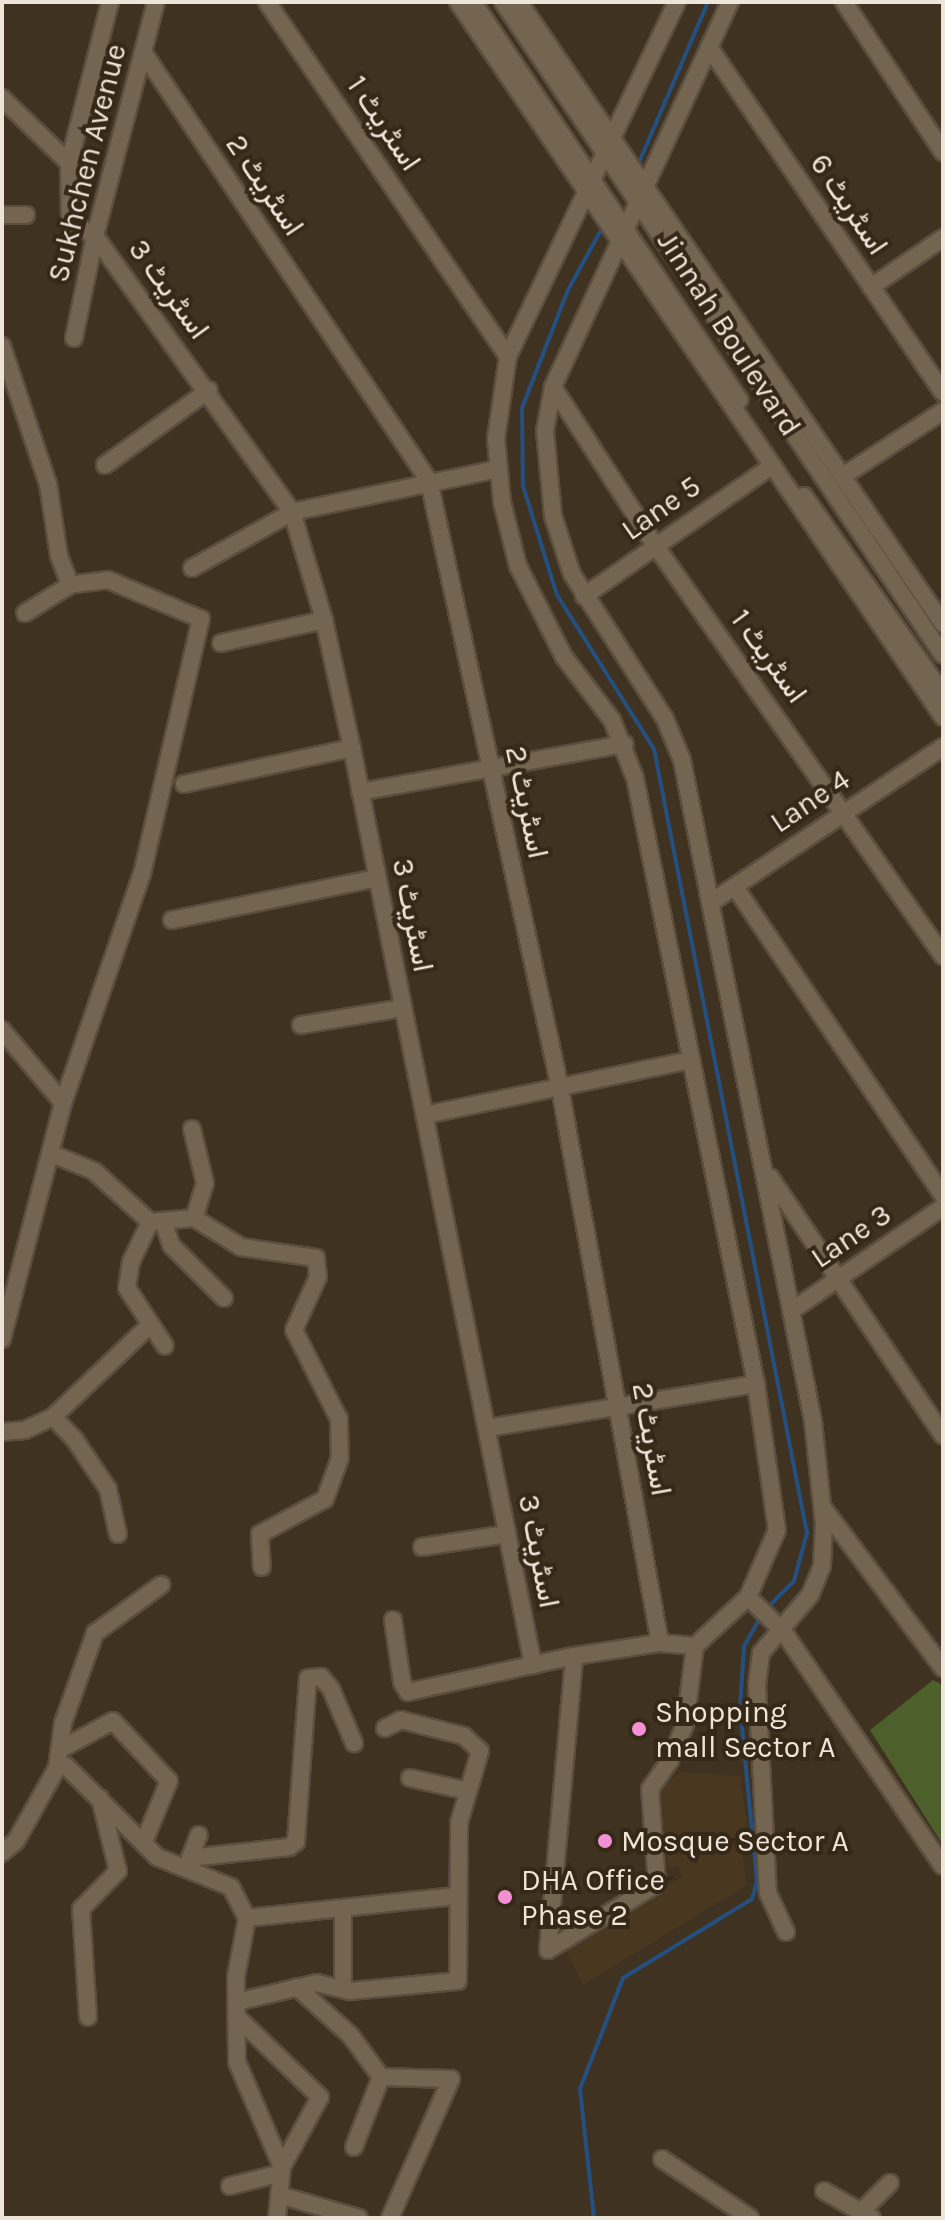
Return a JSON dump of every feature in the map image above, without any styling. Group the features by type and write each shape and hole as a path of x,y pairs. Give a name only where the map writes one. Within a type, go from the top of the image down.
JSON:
{"street":[{"name":"Sukhchen Avenue","path":"95,236 70,222 69,163 110,2"},
{"name":"Sukhchen Avenue","path":"74,338 95,236 156,2"},
{"name":"اسٹریٹ 1","path":"267,2 508,356"},
{"path":"458,2 590,187"},
{"name":"Jinnah Boulevard","path":"473,2 590,187 860,586 943,694"},
{"name":"Jinnah Boulevard","path":"503,2 641,192 884,569 943,655"},
{"path":"519,2 610,146"},
{"path":"574,1656 548,1950 657,1884 650,1789 670,1760 685,1725 695,1646 751,1600 777,1530 756,1384 625,744 532,600 509,536 498,469 496,415 508,356 677,2"},
{"path":"730,2 620,232 553,387 545,431 553,516 584,596 676,741 765,1170 813,1421 824,1546 817,1581 778,1626 761,1653 757,1685 768,1893 786,1932"},
{"path":"844,2 943,152"},
{"name":"اسٹریٹ 6","path":"709,47 943,392"},
{"name":"اسٹریٹ 2","path":"143,52 429,481 560,1088 660,1643"},
{"path":"2,98 69,163"},
{"path":"641,192 843,476 943,624"},
{"path":"2,215 26,215"},
{"path":"620,232 770,467 860,586 943,717"},
{"name":"اسٹریٹ 3","path":"95,236 209,390 292,512 324,620 352,748 533,1665"},
{"path":"871,287 943,238"},
{"path":"2,346 48,484 59,556 70,585"},
{"name":"اسٹریٹ 1","path":"553,387 655,545 844,810 943,956"},
{"path":"105,465 209,390"},
{"path":"843,476 943,411"},
{"name":"Lane 5","path":"584,596 770,467"},
{"path":"192,568 292,512 498,469"},
{"path":"884,569 899,560"},
{"path":"2,1339 63,1103 142,874 201,619 108,580 70,585 25,613"},
{"path":"221,643 324,620"},
{"path":"360,792 625,744"},
{"name":"Lane 4","path":"710,903 844,810 943,747"},
{"path":"184,784 352,748"},
{"path":"172,920 377,878"},
{"path":"735,887 943,1195"},
{"path":"301,1025 403,1008"},
{"path":"2,1031 63,1103"},
{"path":"425,1115 691,1060"},
{"path":"192,1129 205,1183 194,1218"},
{"path":"52,1154 94,1171 157,1223 171,1245 224,1298"},
{"path":"765,1170 943,1435"},
{"name":"Lane 3","path":"791,1311 943,1207"},
{"path":"157,1223 194,1218 241,1247 316,1258 318,1277 294,1330 339,1419 340,1458 325,1499 260,1534 262,1567"},
{"path":"157,1223 126,1280 134,1305 165,1346"},
{"path":"2,1432 25,1430 53,1417 149,1326"},
{"path":"487,1428 756,1384"},
{"path":"53,1417 75,1440 108,1489 118,1534"},
{"path":"822,1507 943,1668"},
{"path":"422,1547 507,1534"},
{"path":"2,1853 16,1841 57,1768 63,1723 95,1633 161,1585"},
{"path":"751,1600 778,1626 943,1866"},
{"path":"393,1620 403,1689 408,1692 574,1656 660,1643 695,1646"},
{"path":"188,1863 289,1847 296,1842 308,1678 321,1677 331,1689 354,1743"},
{"path":"236,2009 297,1987 343,1988 458,1981 456,1896 459,1823 480,1751 474,1742 401,1720 385,1728"},
{"path":"59,1750 113,1721 169,1781 144,1842"},
{"path":"57,1768 72,1768 157,1857 188,1863 231,1887 247,1918 236,2009 237,2062 282,2170"},
{"path":"410,1778 468,1791"},
{"path":"88,2017 81,1909 118,1871 100,1797"},
{"path":"188,1863 199,1835"},
{"path":"247,1918 456,1896"},
{"path":"343,1909 343,1988"},
{"path":"297,1987 351,2036 381,2077"},
{"path":"236,2009 320,2097 282,2170 277,2218"},
{"path":"354,2147 381,2077"},
{"path":"381,2077 451,2079 390,2218"},
{"path":"662,2159 750,2218"},
{"path":"230,2186 282,2170"},
{"path":"824,2191 866,2215 890,2183"},
{"path":"279,2195 359,2218"}],"shaded area":[{"path":"680,1772 740,1776 749,1837 742,1850 747,1885 583,1985 565,1948 683,1876 678,1866 668,1868 659,1790"}],"green space":[{"path":"933,1680 943,1685 943,1845 870,1730"}],"waterway":[{"path":"640,160 708,2"},
{"path":"600,232 568,290 522,408 523,486 557,595 654,749 807,1533 794,1581 767,1608"},
{"path":"594,2218 580,2089 623,1978 752,1899 757,1881 740,1708 744,1646 762,1615"}],"place":[{"name":"Shopping mall Sector A","path":"639,1729"},
{"name":"Mosque Sector A","path":"605,1841"},
{"name":"DHA Office Phase 2","path":"505,1897"}]}
